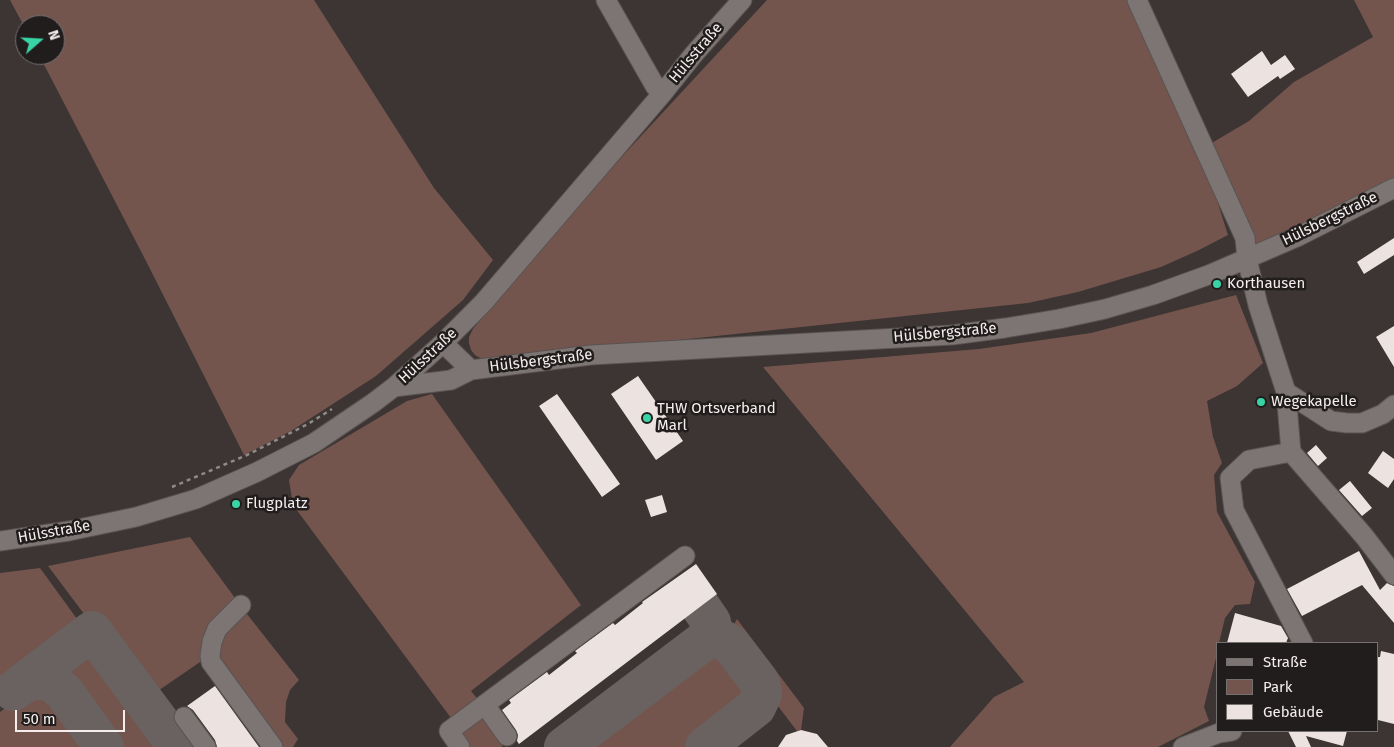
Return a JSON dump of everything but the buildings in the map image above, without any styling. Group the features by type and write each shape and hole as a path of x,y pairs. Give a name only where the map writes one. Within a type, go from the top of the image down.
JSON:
{"street":[{"path":"606,0 655,86 662,94"},
{"name":"Hülsstraße","path":"0,541 69,531 136,517 196,498 257,472 314,442 357,414 394,387 443,343 483,303 742,0"},
{"path":"1137,0 1245,238 1258,305 1286,392 1290,452 1364,536 1394,575"},
{"name":"Hülsbergstraße","path":"394,387 451,380 470,370 590,355 952,335 1005,328 1105,309 1195,280 1248,259 1394,188"},
{"name":"Hülsbergstraße","path":"443,343 470,370"},
{"path":"1286,392 1332,421 1347,423 1362,423 1383,414 1394,405"},
{"path":"1290,452 1249,460 1230,478 1234,510 1303,642"},
{"path":"460,747 449,731 685,556"},
{"path":"241,605 217,629 212,642 211,662 273,747"},
{"path":"485,705 508,736"},
{"path":"184,717 206,747"},
{"path":"1183,747 1226,732"}],"path":[{"path":"170,488 247,455 308,424 332,409"}],"green space":[{"path":"10,0 314,0 434,188 493,260 463,300 376,376 291,431 244,455 44,65 65,65 65,15 18,15"},
{"path":"767,0 1130,0 1210,178 1228,235 1161,267 1078,292 1028,303 490,360 482,359 475,355 469,343 469,337 473,329 566,217"},
{"path":"1354,0 1394,0 1394,181 1247,259 1205,147 1249,121 1294,82 1373,37"},
{"path":"1236,295 1263,363 1237,386 1207,401 1213,437 1222,463 1214,475 1217,512 1255,582 1250,604 1235,605 1225,618 1219,642 1216,642 1216,658 1204,707 1209,721 1158,747 950,747 994,697 1024,682 763,367 979,349 1091,333"},
{"path":"432,394 581,605 471,691 479,701 451,718 293,505 289,480 299,465 407,401"},
{"path":"190,537 238,602 206,658 149,697 142,691 48,566"},
{"path":"40,568 80,623 81,628 0,689 0,573"},
{"path":"243,609 299,680 290,690 286,702 285,722 298,739 293,747 278,747 216,659 219,636"},
{"path":"737,619 804,708 801,730 797,731 771,697 772,686 768,677 734,635 732,630"},
{"path":"90,644 94,644 99,648 172,747 115,747 61,672 63,664"},
{"path":"721,652 731,658 749,681 752,687 751,699 691,747 585,747 709,654"},
{"path":"33,692 44,692 55,697 64,705 95,747 0,747 0,712 21,696"},
{"path":"483,711 507,743 501,747 470,747 457,729"}],"taxiway":[{"path":"564,747 709,637 712,630 711,622 700,606"},
{"path":"22,684 92,631 178,747"},
{"path":"705,747 756,707 762,694 758,680 731,645 721,639 706,640"},
{"path":"13,691 26,682 34,680 52,682 64,692 104,747"}],"place":[{"name":"Korthausen","path":"1217,284"},
{"name":"Wegekapelle","path":"1261,402"},
{"name":"THW Ortsverband Marl","path":"647,418"},
{"name":"Flugplatz","path":"236,504"}]}
